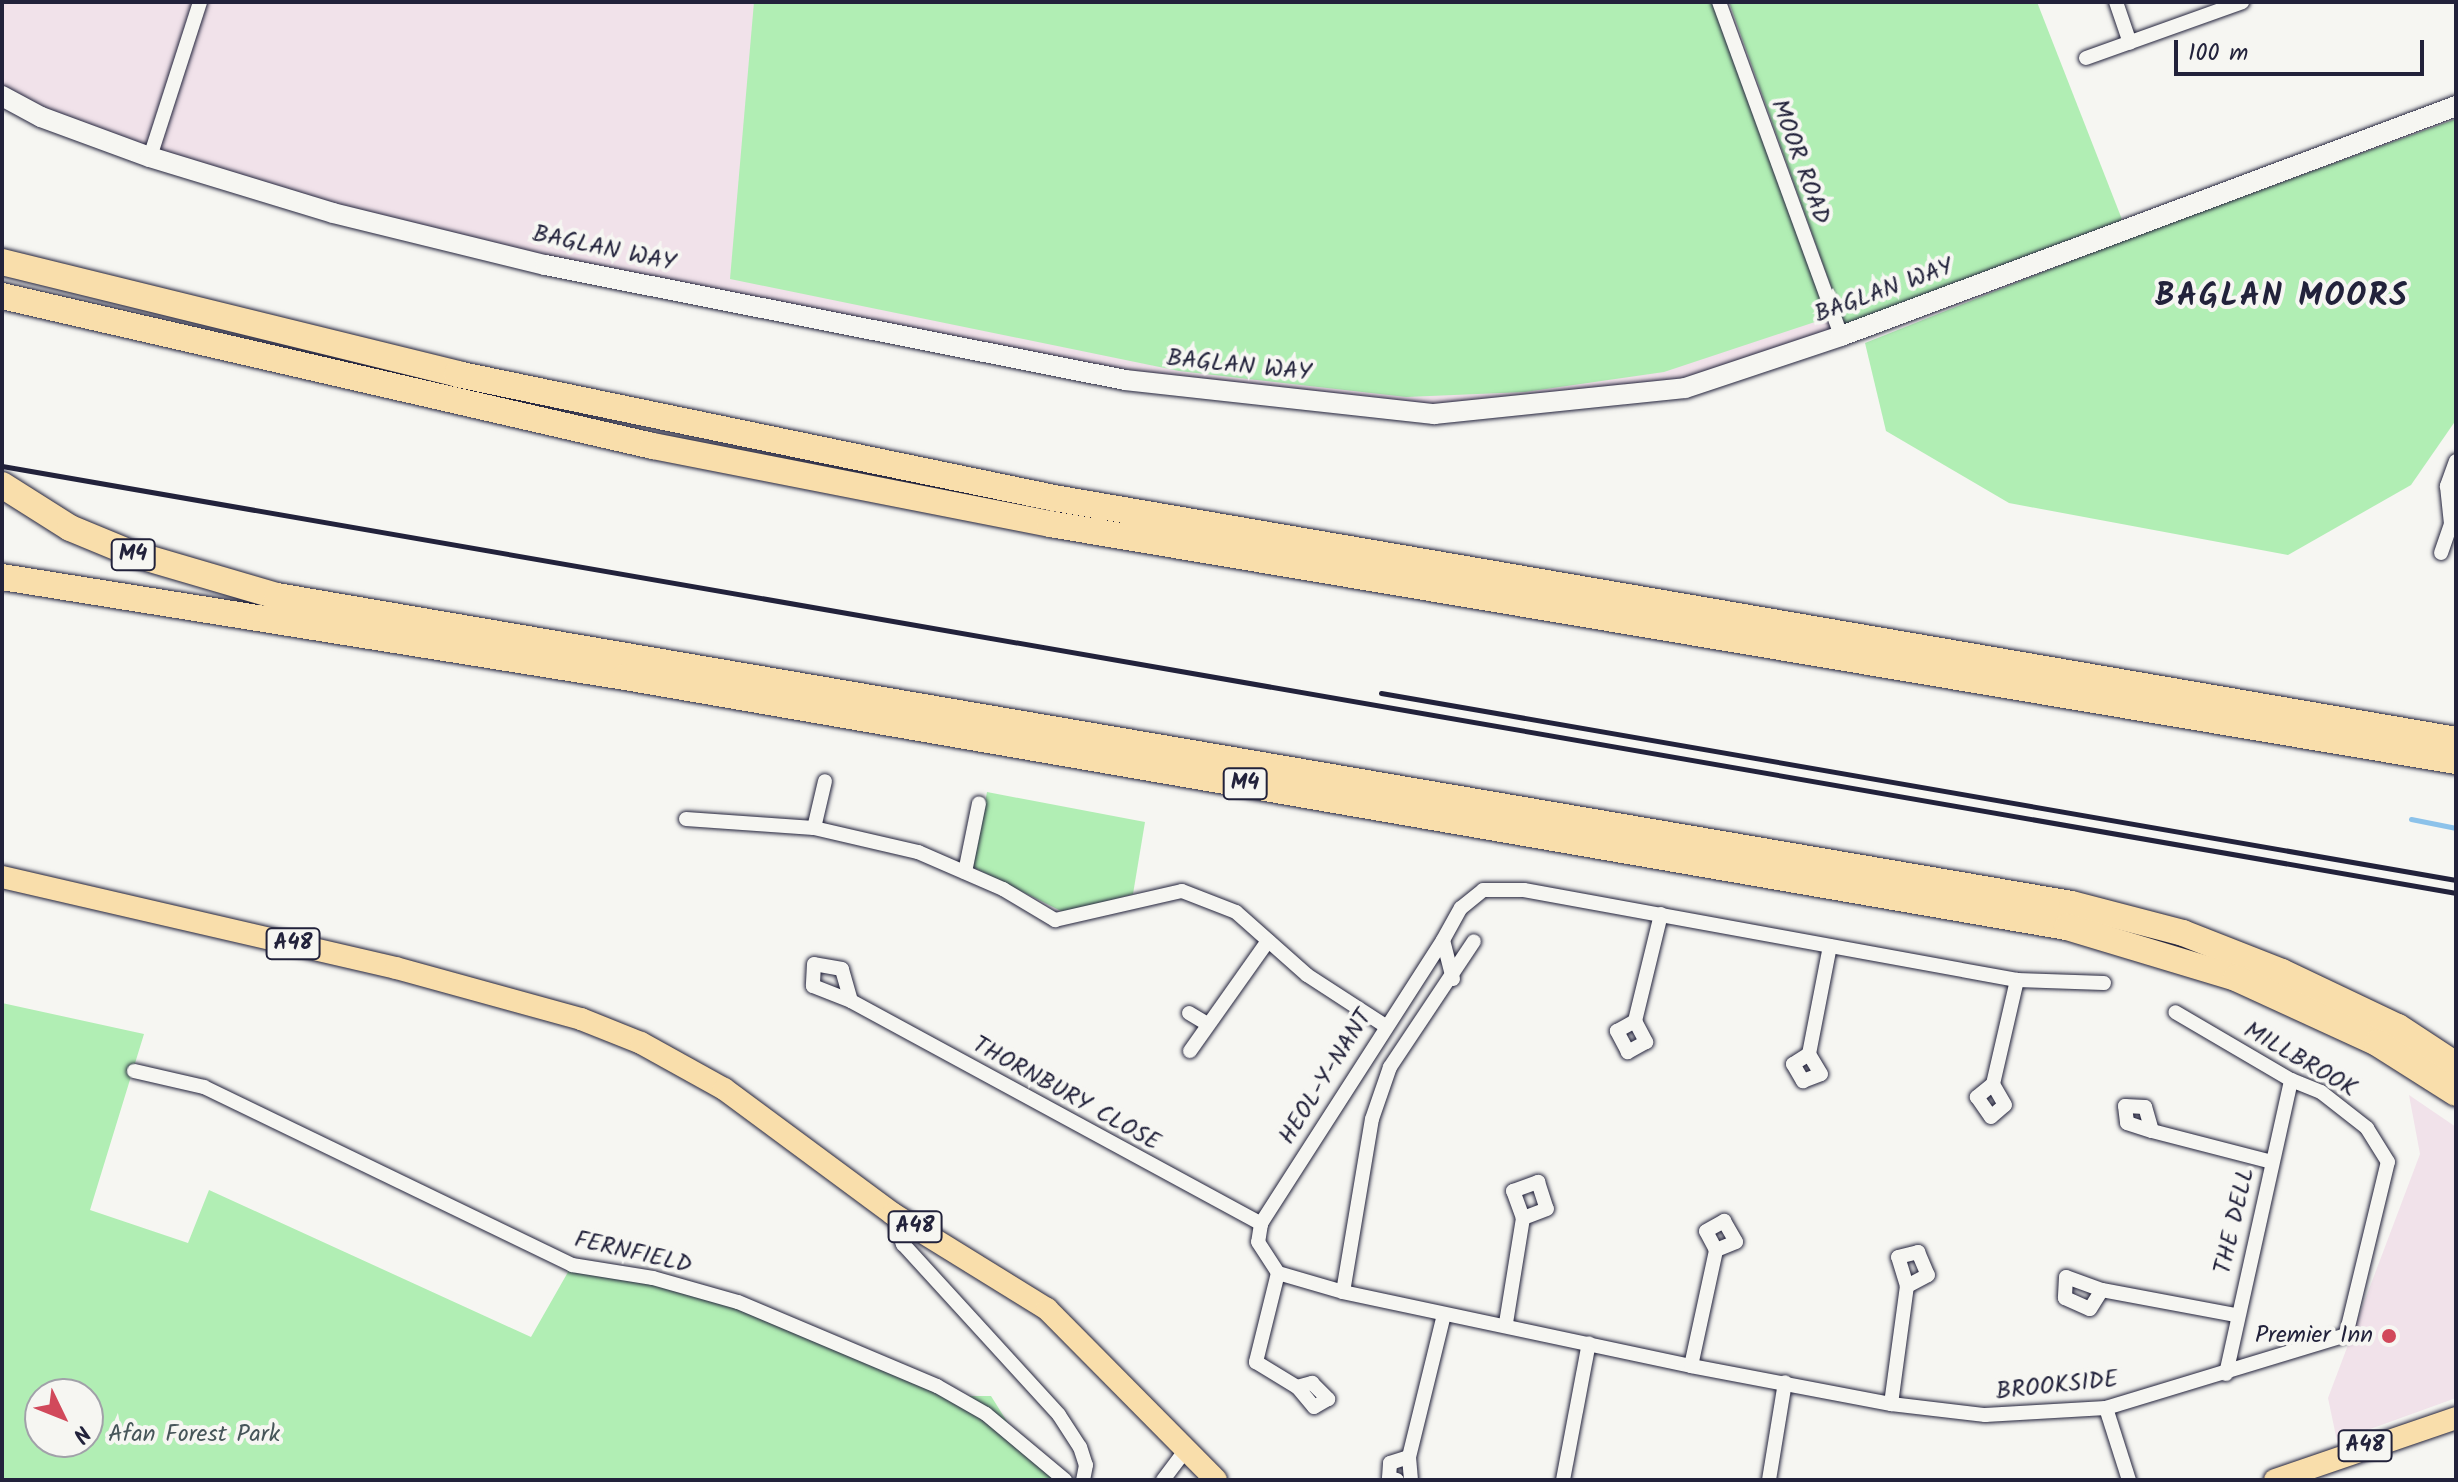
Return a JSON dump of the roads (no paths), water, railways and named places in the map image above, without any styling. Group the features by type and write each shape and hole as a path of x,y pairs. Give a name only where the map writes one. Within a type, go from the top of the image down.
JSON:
{"highway":[{"path":"2,262 457,374 1038,495 2456,740"},
{"path":"2,296 653,446 1034,521 2456,761"},
{"name":"M4","path":"2,485 70,528 133,554 277,596 2072,904 2183,933 2282,972 2398,1027 2456,1065"},
{"name":"M4","path":"2,577 625,677 2067,927 2170,954 2249,984 2377,1043 2456,1093"}],"main road":[{"name":"A48","path":"2,877 396,968 581,1019 724,1089 893,1214 1047,1309 1216,1480"},
{"name":"A48","path":"2275,1480 2456,1418"}],"street":[{"path":"150,157 200,2"},
{"name":"MOOR ROAD","path":"1719,2 1841,336"},
{"path":"2116,2 2130,43"},
{"path":"2086,58 2242,2"},
{"name":"BAGLAN WAY","path":"2,96 41,117 150,157 333,213 561,268 1125,380 1434,414 1685,388 1841,336 2456,106"},
{"path":"2441,553 2453,525 2447,486 2456,461"},
{"path":"814,828 825,781"},
{"path":"965,872 979,803"},
{"path":"686,819 814,828 918,852 965,872 1055,920 1182,891 1236,912 1307,975 1384,1025"},
{"name":"HEOL-Y-NANT","path":"1278,1273 1258,1242 1261,1224 1384,1025 1443,940 1461,908 1483,890 1524,890 2017,980 2104,983"},
{"path":"1635,1021 1661,914"},
{"path":"1443,940 1453,979"},
{"path":"1190,1051 1268,941"},
{"name":"HEOL-Y-NANT","path":"1343,1292 1372,1119 1390,1067 1453,979 1474,941"},
{"path":"1809,1054 1830,946"},
{"path":"1993,1084 2017,980"},
{"name":"THORNBURY CLOSE","path":"851,1001 1261,1224"},
{"name":"MILLBROOK","path":"2175,1012 2291,1080 2321,1092 2367,1128 2388,1162"},
{"path":"1189,1013 1207,1024"},
{"name":"FERNFIELD","path":"134,1071 204,1087 572,1265 653,1278 738,1302 854,1350 986,1414 1065,1480"},
{"name":"THE DELL","path":"2226,1374 2235,1315 2291,1080"},
{"path":"2152,1131 2272,1162"},
{"name":"BROOKSIDE","path":"1278,1273 1343,1292 1444,1314 1506,1323 1691,1366 1891,1404 1985,1415 2106,1408 2346,1335 2388,1162"},
{"path":"893,1214 903,1244 1059,1415 1080,1447 1086,1465 1083,1480"},
{"path":"1506,1323 1523,1218"},
{"path":"1691,1366 1716,1250"},
{"path":"1278,1273 1256,1362 1297,1387"},
{"path":"1891,1404 1907,1286"},
{"path":"2102,1290 2235,1315"},
{"path":"1411,1480 1409,1457 1444,1314"},
{"path":"1563,1480 1589,1343"},
{"path":"1769,1480 1785,1382"},
{"path":"2106,1408 2129,1480"},
{"path":"1163,1480 1186,1449"},
{"path":"1397,1480 1389,1478 1390,1463 1409,1457"}],"waterway":[{"path":"2411,819 2456,828"}],"railway":[{"path":"2,466 2456,893"},
{"path":"1381,693 2456,880"}],"place":[{"name":"Premier Inn","path":"2389,1336"}],"district":[{"name":"BAGLAN MOORS","path":"2282,297"}],"park label":[{"name":"Afan Forest Park","path":"194,1435"}]}
